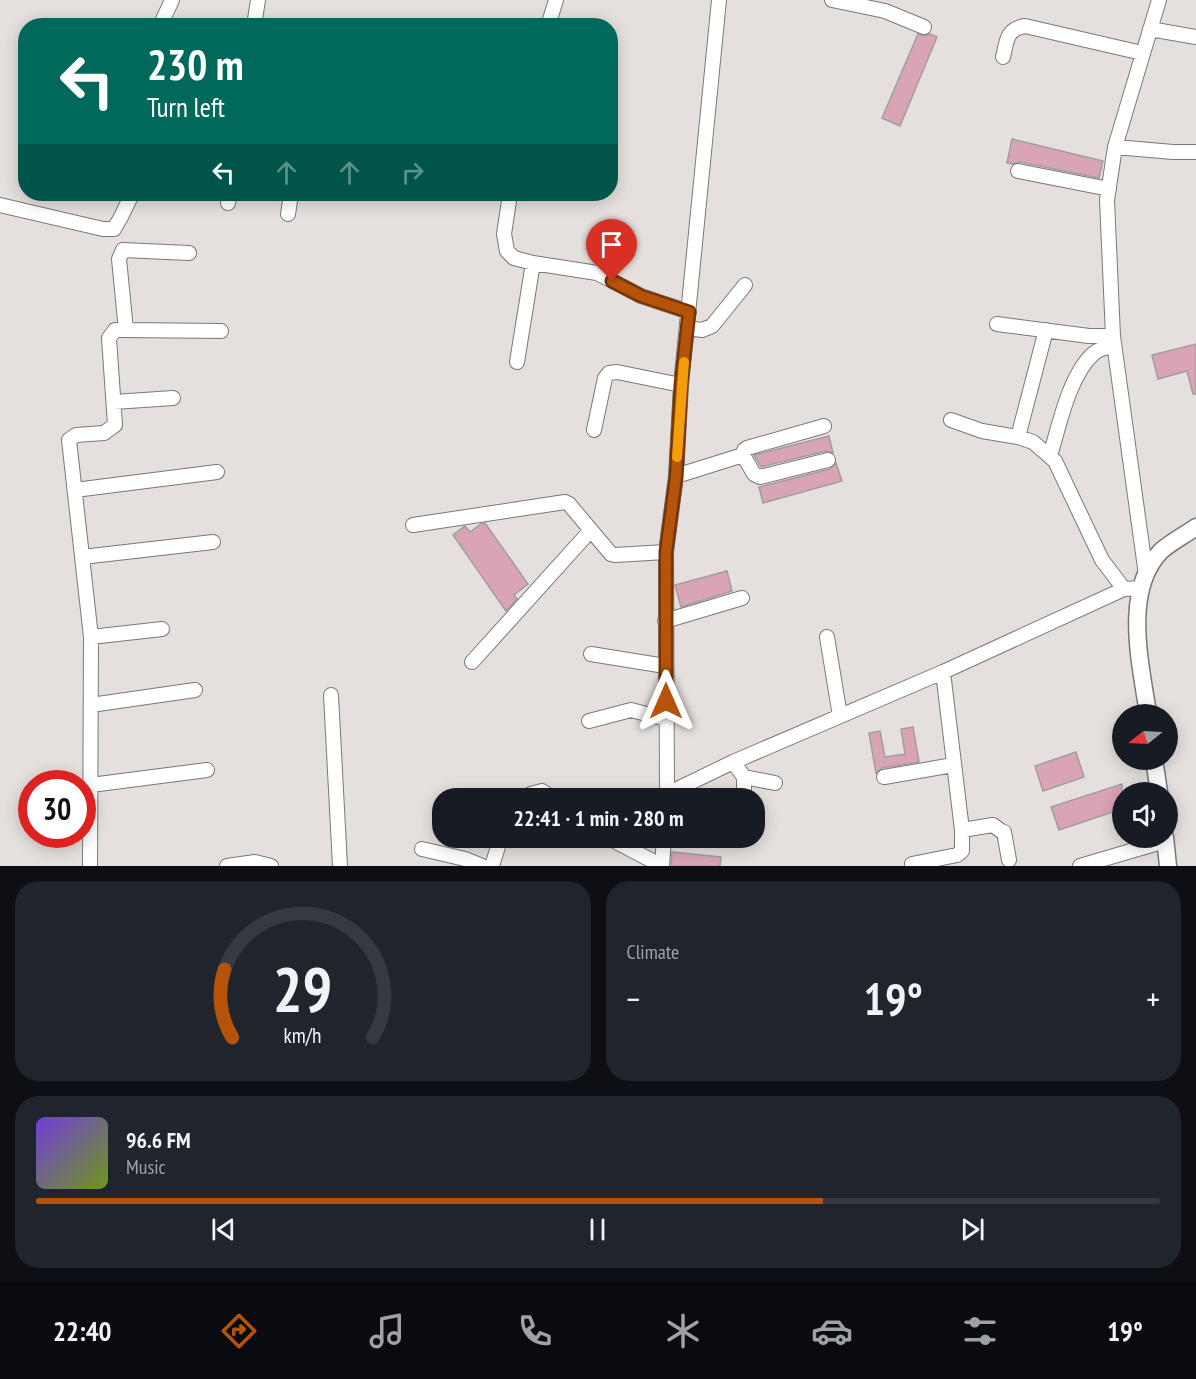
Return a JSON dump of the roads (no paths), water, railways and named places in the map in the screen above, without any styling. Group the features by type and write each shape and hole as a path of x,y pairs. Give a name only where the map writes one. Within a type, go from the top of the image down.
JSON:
{"main road":[{"path":"1147,704 1137,632 1144,582 1162,551 1196,527"},
{"path":"1166,848 1168,866"}],"street":[{"path":"164,18 172,0"},
{"path":"255,18 258,0"},
{"path":"550,18 556,0"},
{"path":"667,788 666,552 676,477 681,385 719,0"},
{"path":"832,0 885,11 924,27"},
{"path":"683,788 733,762 943,672 1144,582 1113,340 1107,200 1115,147 1159,0"},
{"path":"1003,57 1009,34 1016,27 1025,26 1142,53"},
{"path":"1150,29 1196,37"},
{"path":"1115,147 1196,152"},
{"path":"1018,171 1109,189"},
{"path":"0,205 104,229 114,229 129,201"},
{"path":"288,214 290,201"},
{"path":"509,201 504,234 507,251 514,258 597,273 641,296 689,312"},
{"path":"126,330 119,259 123,250 189,253"},
{"path":"517,362 533,263"},
{"path":"687,328 702,330 712,326 745,285"},
{"path":"997,324 1113,340"},
{"path":"91,770 91,637 69,440 76,435 104,433 115,425 109,338 115,330 221,331"},
{"path":"1017,437 1046,330"},
{"path":"1050,456 1069,394 1080,368 1095,352 1113,340"},
{"path":"594,430 605,378 609,373 617,372 681,385"},
{"path":"114,402 173,398"},
{"path":"951,420 1033,442 1050,456 1102,560 1124,589"},
{"path":"824,426 747,448 743,455 754,474 760,477 828,459"},
{"path":"676,477 743,455"},
{"path":"75,490 217,472"},
{"path":"412,525 565,502 611,554 666,552"},
{"path":"472,662 591,530"},
{"path":"82,557 213,542"},
{"path":"665,621 742,598"},
{"path":"91,637 162,629"},
{"path":"827,637 840,716"},
{"path":"591,654 665,666"},
{"path":"912,864 960,854 962,851 962,830 943,672"},
{"path":"91,705 195,690"},
{"path":"331,695 340,866"},
{"path":"589,721 631,710 666,719"},
{"path":"733,762 744,777 744,788"},
{"path":"884,777 953,765"},
{"path":"96,784 207,770"},
{"path":"744,777 775,783"},
{"path":"962,830 993,825 1004,832 1009,860"},
{"path":"90,848 90,866"},
{"path":"492,866 498,848"},
{"path":"628,848 662,866 663,848"},
{"path":"1080,866 1137,848"},
{"path":"422,849 482,866"},
{"path":"227,866 255,862 271,866"}]}
